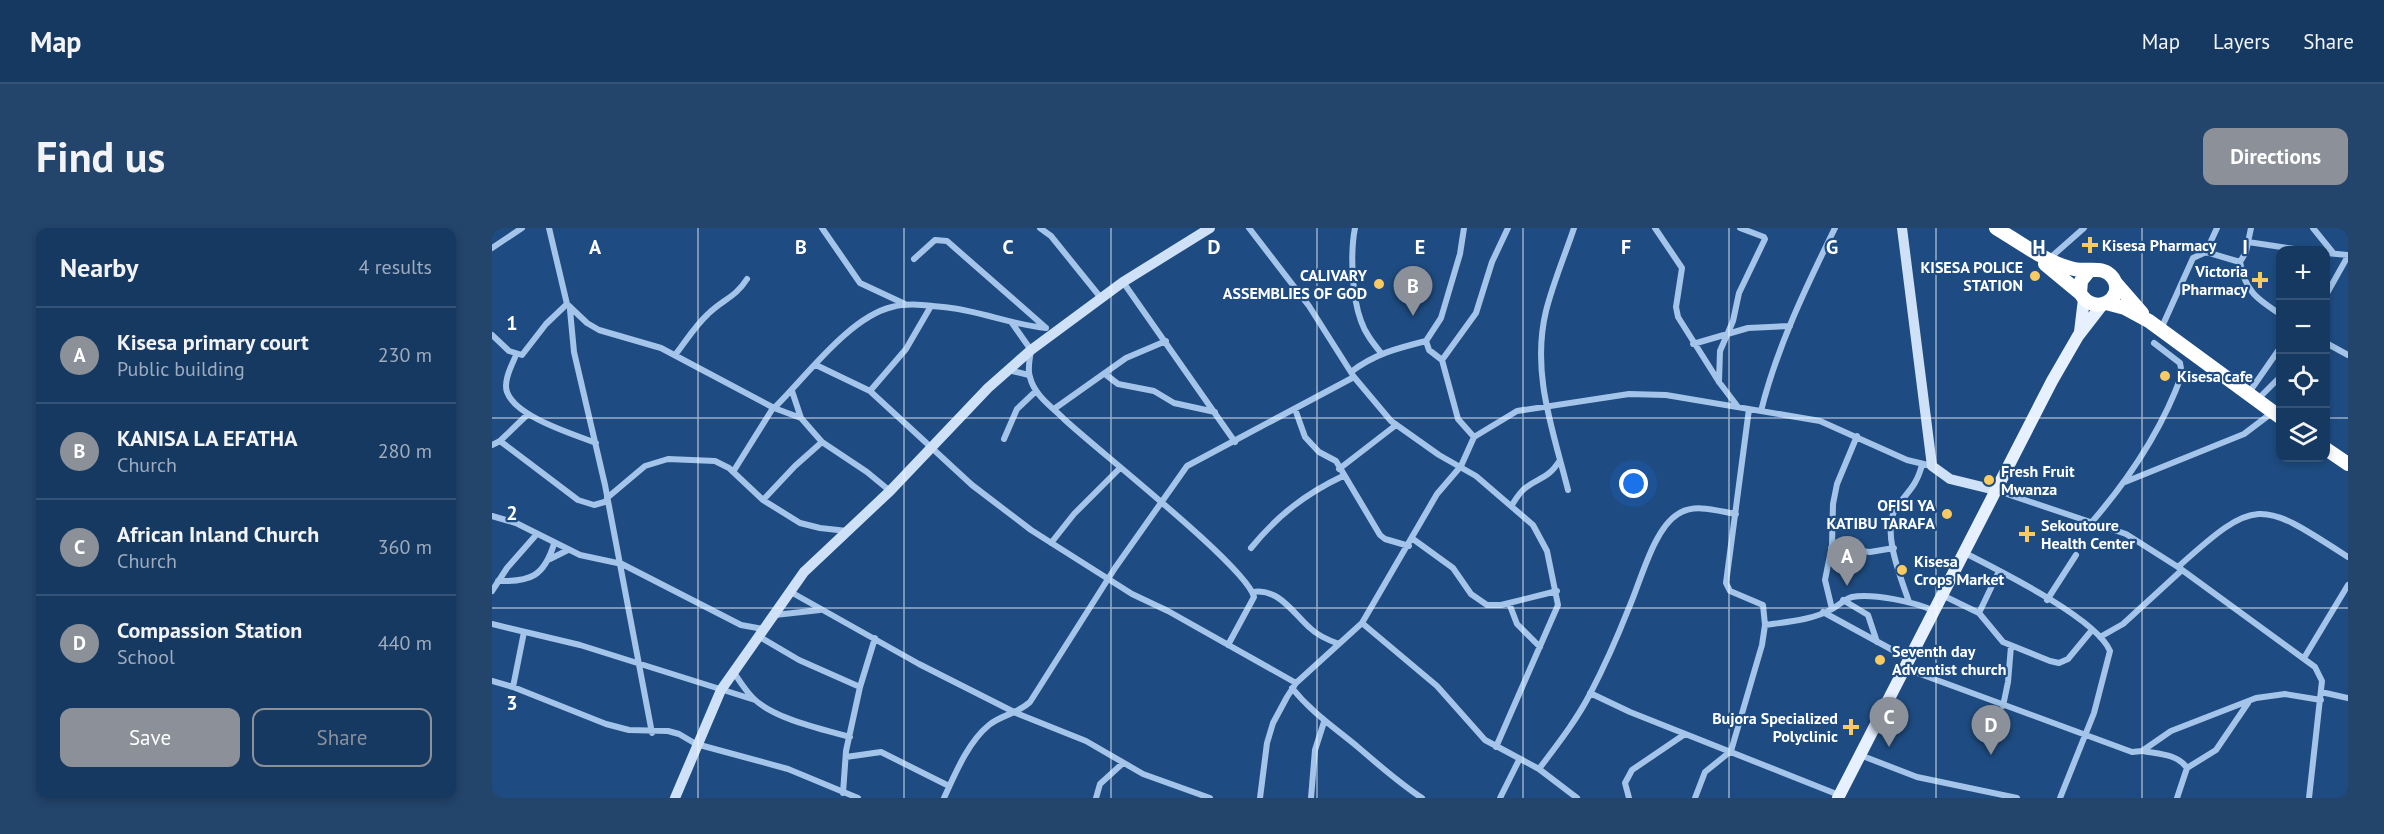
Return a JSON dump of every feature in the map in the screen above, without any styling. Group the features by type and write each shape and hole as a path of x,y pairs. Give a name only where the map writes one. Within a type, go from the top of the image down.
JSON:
{"highway":[{"path":"2001,231 2073,269 2089,272"},
{"path":"2001,231 2054,269 2082,296 2095,305 2104,304 2125,308 2155,325 2276,414"},
{"path":"2082,296 2081,281 2089,272 2095,269 2107,272 2155,325"},
{"path":"2104,304 2115,294 2115,282"},
{"path":"2330,452 2348,464"}],"main road":[{"path":"2079,336 2083,321 2082,296"},
{"path":"1838,797 2052,381 2079,336 2104,304"}],"street":[{"path":"492,249 522,228"},
{"path":"549,228 569,307 574,352 608,499 618,562 652,733"},
{"path":"822,228 860,283 906,304 972,312 1049,330"},
{"path":"1040,228 1051,236 1101,298"},
{"path":"675,798 696,744 721,690 804,572 890,491 1049,330 1210,228"},
{"path":"1249,228 1309,306 1352,374 1396,425 1440,455 1461,465 1512,505 1542,537 1557,591 1558,605 1496,747"},
{"path":"1355,228 1352,257 1358,311 1367,334 1381,353"},
{"path":"944,798 979,735 996,720 1016,713 1030,702 1107,579 1187,466 1295,410 1352,374 1369,358 1426,341 1441,318 1460,254 1464,228"},
{"path":"1442,360 1476,313 1492,262 1508,228"},
{"path":"1568,490 1546,407 1541,375 1542,337 1547,309 1574,228"},
{"path":"1655,228 1682,268 1676,307 1678,317 1719,382 1738,407"},
{"path":"1719,382 1718,362 1727,332 1733,321 1742,282 1765,239 1740,228"},
{"path":"1761,411 1790,326 1835,228"},
{"path":"1902,228 1927,466 1891,518 1894,548 1909,602"},
{"path":"2050,258 2084,228"},
{"path":"2155,325 2189,264 2193,258 2206,252 2217,228"},
{"path":"2251,228 2240,262 2243,281 2249,289 2276,311"},
{"path":"2313,228 2334,254"},
{"path":"914,259 935,240 947,241 1049,330"},
{"path":"2248,242 2276,246"},
{"path":"2206,252 2240,262"},
{"path":"2330,254 2348,255 2330,286"},
{"path":"675,355 699,324 716,307 738,293 747,279"},
{"path":"1123,282 1235,442"},
{"path":"734,472 774,408 816,365 857,326 877,312 906,304"},
{"path":"870,391 906,349 931,306"},
{"path":"569,307 599,330 649,343 774,408 801,418"},
{"path":"569,307 546,324 528,349 516,356 508,376 506,390 528,414 596,443"},
{"path":"1012,323 1031,350 1029,375 1036,391 1240,575 1252,592 1254,597 1228,645"},
{"path":"1694,344 1727,332 1748,328 1790,326"},
{"path":"492,335 516,356"},
{"path":"1054,409 1126,358 1166,341"},
{"path":"1426,341 1429,350 1442,360 1458,418 1474,436"},
{"path":"2091,523 2125,482 2152,439 2182,374 2180,363 2154,343"},
{"path":"2330,346 2348,355"},
{"path":"2253,397 2277,354"},
{"path":"816,365 870,391 913,434 932,447 996,504 1051,543 1107,579 1228,645 1294,686 1324,722 1359,748 1378,767 1422,798"},
{"path":"1007,370 1029,375"},
{"path":"1105,374 1118,384 1154,391 1174,403 1215,412"},
{"path":"2253,397 2276,380"},
{"path":"792,391 801,418 822,442 867,472 890,491"},
{"path":"1004,439 1017,409 1036,391"},
{"path":"1260,798 1273,723 1294,686 1362,623 1409,546 1437,494 1461,465 1474,436 1517,411 1629,394 1647,394 1820,421 1927,466 1950,479 1995,490 2126,534 2180,569 2304,658 2320,674 2321,696 2309,798"},
{"path":"1695,798 1705,772 1731,751 1762,645 1765,625 1763,605 1727,588 1749,409"},
{"path":"1295,410 1305,437 1319,452 1333,459 1380,535 1385,539 1409,546"},
{"path":"492,445 500,441 528,414"},
{"path":"2125,482 2244,434 2276,416"},
{"path":"1251,548 1284,511 1341,473 1396,425"},
{"path":"1832,609 1825,580 1831,548 1833,504 1837,484 1857,436"},
{"path":"500,441 578,500 594,505 608,499 638,470 668,459 715,461 734,472 748,489 763,500 800,523 848,531"},
{"path":"763,500 795,466 822,442"},
{"path":"1512,505 1523,490 1554,470 1560,460"},
{"path":"1051,543 1074,514 1120,468"},
{"path":"605,485 617,491"},
{"path":"1539,769 1576,718 1590,693 1620,631 1654,547 1669,521 1678,513 1697,508 1736,514"},
{"path":"2100,637 2123,624 2180,569 2234,521 2245,515 2266,512 2286,519 2348,557"},
{"path":"492,516 516,523 568,550 618,562 748,628 799,660 860,687"},
{"path":"492,591 536,534"},
{"path":"1413,538 1453,568 1471,594 1487,604 1509,603 1557,591"},
{"path":"498,581 530,579 537,575 550,559 554,544"},
{"path":"1831,548 1870,552 1894,548"},
{"path":"550,559 568,550"},
{"path":"1963,552 2047,600 2092,630 2110,651 2109,662 2085,736 2060,798"},
{"path":"2047,600 2076,555"},
{"path":"1979,614 1999,571"},
{"path":"2304,658 2348,585"},
{"path":"1252,592 1262,590 1280,599 1311,629 1338,644"},
{"path":"789,591 919,664 1016,713 1086,741 1153,778 1210,798"},
{"path":"1942,595 1979,614 1997,636 2011,646 2059,663 2076,652 2092,630"},
{"path":"1765,625 1790,622 1832,609 1843,600 1863,596 1909,602 1934,610"},
{"path":"1843,600 1868,615 1876,642"},
{"path":"1509,603 1517,624 1540,647"},
{"path":"772,616 820,610"},
{"path":"1823,612 1876,642 1907,663 2002,706 2132,752 2142,751 2181,760 2187,768"},
{"path":"1362,623 1437,686 1477,733 1496,747 1539,769 1577,798"},
{"path":"492,624 639,663 755,700 791,718 850,737"},
{"path":"748,628 758,636"},
{"path":"513,687 524,632"},
{"path":"843,793 846,757 860,687 875,638"},
{"path":"2002,706 2008,682 2011,646"},
{"path":"733,670 755,700"},
{"path":"492,681 606,724 652,733 668,731 680,734 696,744 788,769 858,798"},
{"path":"1590,693 1838,797"},
{"path":"2142,751 2171,731 2256,698 2285,694 2348,698"},
{"path":"2179,797 2187,768 2216,750 2249,702"},
{"path":"1311,798 1315,750 1324,722"},
{"path":"1629,798 1625,783 1632,770 1685,734"},
{"path":"846,757 881,752 949,786"},
{"path":"1860,755 1917,777 1965,789 2017,798"},
{"path":"1500,798 1519,760"},
{"path":"1096,798 1100,784 1123,763"}],"place":[{"name":"Kisesa Pharmacy","path":"2090,245"},
{"name":"KISESA POLICE STATION","path":"2035,276"},
{"name":"Victoria Pharmacy","path":"2260,280"},
{"name":"CALIVARY ASSEMBLIES OF GOD","path":"1379,284"},
{"name":"KANISA LA EFATHA","path":"1413,316"},
{"name":"Kisesa cafe","path":"2165,376"},
{"name":"Fresh Fruit Mwanza","path":"1989,480"},
{"name":"OFISI YA KATIBU TARAFA","path":"1947,514"},
{"name":"Sekoutoure Health Center","path":"2027,534"},
{"name":"Kisesa Crops Market","path":"1902,570"},
{"name":"Kisesa primary court","path":"1847,586"},
{"name":"Seventh day Adventist church","path":"1880,660"},
{"name":"Bujora Specialized Polyclinic","path":"1851,727"},
{"name":"African Inland Church","path":"1889,747"},
{"name":"Compassion Station","path":"1991,755"}]}
